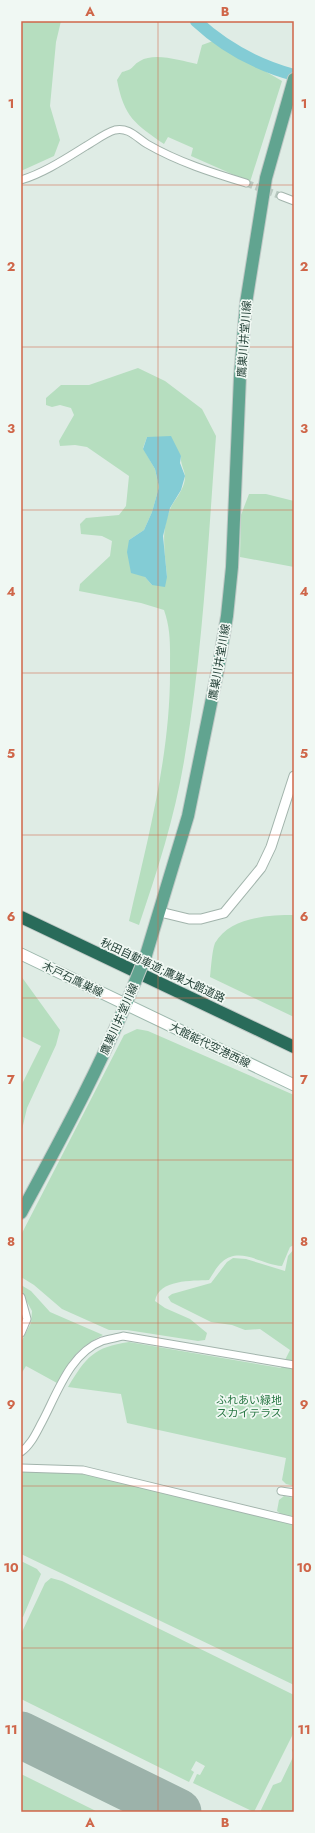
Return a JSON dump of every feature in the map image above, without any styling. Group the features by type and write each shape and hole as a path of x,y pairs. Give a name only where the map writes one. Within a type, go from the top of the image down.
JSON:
{"highway":[{"name":"秋田自動車道;鷹巣大館道路","path":"21,908 294,1038"},
{"name":"秋田自動車道;鷹巣大館道路","path":"21,917 294,1047"}],"main road":[{"name":"鷹巣川井堂川線","path":"21,1212 85,1092 126,1004 146,955 188,816 218,669 232,567 240,376 246,303 266,178 294,79"},
{"name":"木戸石鷹巣線","path":"21,954 126,1004"},
{"name":"大館能代空港西線","path":"126,1004 294,1086"}],"street":[{"path":"21,180 60,162 107,133 122,130 132,132 146,144 169,155 246,183"},
{"path":"281,196 294,200"},
{"path":"160,912 189,919 201,919 224,913 261,868 271,847 294,776"},
{"path":"21,1297 27,1319 21,1332"},
{"path":"21,1452 34,1438 68,1372 79,1357 102,1341 123,1336 294,1365"},
{"path":"21,1468 83,1470 294,1521"},
{"path":"281,1491 294,1493"}],"green space":[{"path":"21,21 61,21 56,42 50,106 60,140 54,156 21,171"},
{"path":"213,41 282,81 250,182 191,156 193,148 168,137 164,144 145,131 127,111 120,93 117,80 122,72 131,69 140,61 146,58 160,57 197,64 202,45"},
{"path":"138,368 165,381 202,409 216,436 201,636 185,755 172,820 139,925 129,921 151,827 167,731 170,638 164,610 141,603 79,591 80,584 110,556 112,541 102,536 81,534 80,524 86,518 119,515 126,506 129,476 87,447 75,445 60,446 59,441 74,415 71,408 60,405 52,407 46,405 46,398 61,385 89,385","holes":["147,437 181,456 185,481 171,507 164,533 167,577 152,585 145,577 129,540 144,530 152,512 159,487 155,469 143,448"]},
{"path":"249,494 266,494 294,501 294,567 240,557 241,515"},
{"path":"294,915 294,1017 210,977 212,955 215,943 222,934 230,928 250,919"},
{"path":"21,976 60,1030 56,1045 27,1108 21,1134 21,1086 41,1046 21,1036"},
{"path":"137,1029 148,1031 294,1095 294,1245 290,1247 282,1266 244,1256 236,1256 222,1262 209,1280 185,1281 169,1285 158,1294 155,1301 165,1308 190,1319 207,1333 205,1340 198,1341 127,1330 109,1330 62,1309 34,1285 21,1277 21,1235 124,1035"},
{"name":"ふれあい緑地 スカイテラス","path":"294,1249 294,1486 286,1484 282,1480 286,1458 127,1423 121,1394 68,1387 80,1368 92,1355 107,1347 129,1342 281,1368 290,1350 260,1329 245,1330 232,1325 211,1322 171,1302 168,1297 172,1294 211,1283 227,1262 233,1258 246,1259 285,1271 288,1256"},
{"path":"21,1285 31,1291 50,1312 103,1335 81,1349 76,1354 57,1383 26,1366 21,1374 21,1342 31,1323 32,1311 21,1291"},
{"path":"21,1471 80,1472 294,1524 294,1685 21,1554"},
{"path":"284,1496 294,1498 294,1517 281,1514 277,1511 279,1500"},
{"path":"21,1561 37,1569 41,1574 23,1617 21,1617"},
{"path":"51,1578 62,1581 294,1695 294,1732 254,1812 193,1783 197,1774 200,1775 205,1766 196,1761 191,1770 194,1772 189,1782 21,1699 21,1634 45,1583"},
{"path":"294,1755 294,1812 260,1812 273,1785 281,1782"},
{"path":"21,1774 98,1812 21,1812"}],"water":[{"path":"171,436 181,456 180,463 185,476 181,490 170,508 163,536 167,577 165,587 152,585 145,577 131,573 127,552 129,540 144,530 152,512 159,487 155,469 143,449 147,437"}],"waterway":[{"path":"196,21 218,39 242,54 267,66 294,75"}],"runway":[{"path":"21,1735 178,1812"}],"tunnel":[{"path":"246,183 281,196"}]}
